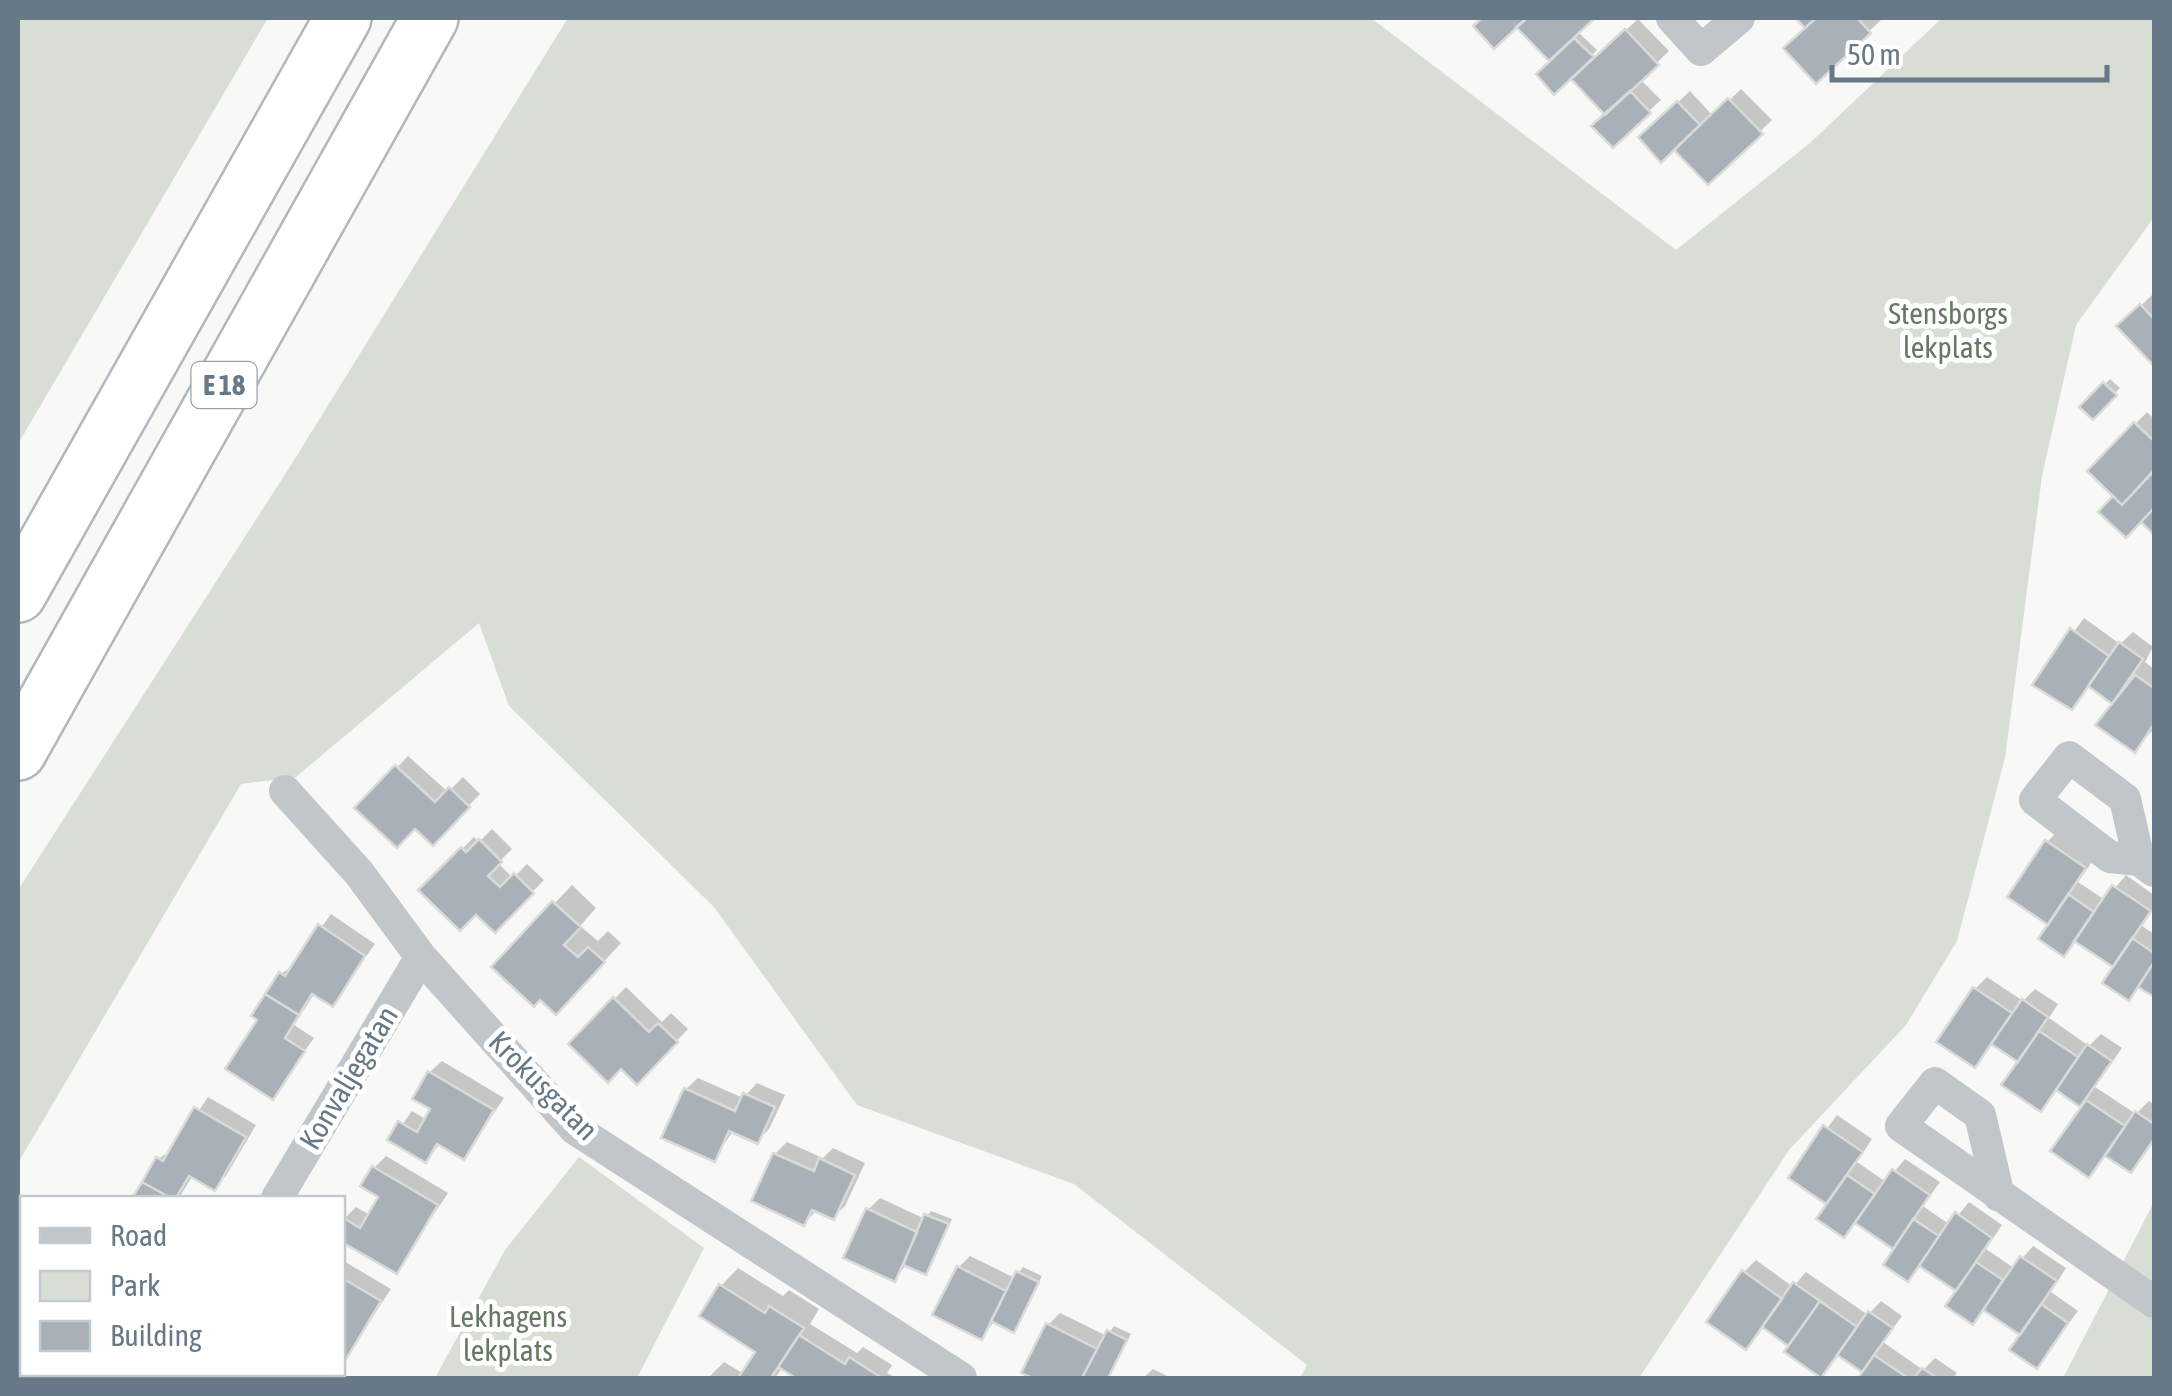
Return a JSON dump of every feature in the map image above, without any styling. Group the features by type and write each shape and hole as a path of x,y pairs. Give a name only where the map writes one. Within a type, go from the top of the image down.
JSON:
{"highway":[{"name":"E 18","path":"18,594 343,18"},
{"name":"E 18","path":"18,752 430,18"}],"street":[{"path":"1672,18 1701,50 1739,18"},
{"name":"Krokusgatan","path":"284,791 359,873 422,957 576,1129 961,1378"},
{"name":"Konvaljegatan","path":"278,1196 422,957"},
{"path":"1999,1196 2154,1302"}],"green space":[{"path":"18,18 268,18 18,444"},
{"name":"Stensborgs lekplats","path":"568,18 1371,18 1676,250 1810,143 1942,18 2154,18 2154,217 2076,325 2042,476 2005,758 1957,941 1906,1025 1789,1150 1639,1378 1300,1378 1307,1365 1074,1184 857,1105 714,907 509,706 479,623 296,777 241,784 18,1163 18,890 291,465"},
{"name":"Lekhagens lekplats","path":"579,1157 704,1248 637,1378 435,1378 505,1250"},
{"path":"2154,1202 2154,1378 2063,1378"}],"building":[{"path":"1482,18 1527,18 1494,49 1473,26"},
{"path":"1527,18 1595,18 1549,61 1516,27"},
{"path":"1795,18 1816,18 1805,28"},
{"path":"1816,18 1857,18 1871,33 1816,84 1783,48"},
{"path":"1625,29 1659,65 1605,115 1571,79"},
{"path":"1574,38 1594,57 1554,95 1536,74"},
{"path":"1630,91 1651,113 1613,148 1591,126"},
{"path":"1728,98 1763,134 1708,185 1674,150"},
{"path":"1677,101 1700,125 1661,163 1638,137"},
{"path":"2140,304 2154,319 2154,366 2116,326"},
{"path":"2103,382 2117,395 2093,420 2079,407"},
{"path":"2134,422 2154,441 2154,470 2122,505 2087,471"},
{"path":"2154,471 2154,508 2126,538 2098,512 2113,496 2122,505"},
{"path":"2154,508 2154,535 2141,522"},
{"path":"2070,628 2109,656 2072,710 2032,685"},
{"path":"2119,642 2143,659 2112,704 2088,686"},
{"path":"2135,675 2154,688 2154,724 2135,753 2095,725"},
{"path":"395,765 435,802 449,787 470,807 433,846 415,829 397,848 354,808"},
{"path":"479,839 502,862 488,876 500,887 514,873 534,893 495,933 476,915 460,931 418,890 461,847 466,852"},
{"path":"2045,840 2086,868 2048,925 2007,897"},
{"path":"2112,885 2151,911 2113,967 2074,941"},
{"path":"2068,894 2094,912 2064,957 2038,939"},
{"path":"552,901 581,927 564,945 578,957 588,947 605,962 556,1015 540,1000 534,1007 491,967"},
{"path":"318,924 365,956 333,1007 312,994 299,1015 265,994 279,972 285,976"},
{"path":"2132,938 2154,953 2154,962 2129,1001 2102,983"},
{"path":"2154,962 2154,997 2138,987"},
{"path":"1973,987 2012,1013 1975,1068 1936,1042"},
{"path":"265,994 299,1015 285,1038 305,1051 273,1100 225,1069 257,1020 251,1016"},
{"path":"613,997 649,1032 658,1023 678,1042 637,1085 621,1069 608,1083 568,1044"},
{"path":"2022,999 2048,1017 2018,1062 1991,1044"},
{"path":"2039,1031 2078,1057 2041,1112 2001,1085"},
{"path":"2087,1044 2112,1061 2080,1107 2056,1090"},
{"path":"428,1071 494,1110 464,1160 437,1144 426,1163 387,1140 398,1121 417,1132 430,1109 412,1099"},
{"path":"684,1088 735,1111 743,1093 775,1107 758,1144 729,1131 715,1162 661,1138"},
{"path":"2086,1100 2125,1126 2089,1178 2050,1151"},
{"path":"194,1107 246,1137 215,1191 189,1176 177,1196 167,1196 142,1182 156,1157 163,1161"},
{"path":"2135,1111 2154,1124 2154,1139 2131,1173 2105,1156"},
{"path":"1823,1125 1863,1152 1826,1204 1788,1178"},
{"path":"773,1153 814,1171 819,1158 855,1175 834,1220 812,1210 804,1226 751,1201"},
{"path":"372,1166 438,1205 397,1274 345,1244 345,1219 360,1228 378,1197 360,1186"},
{"path":"1892,1169 1930,1195 1893,1249 1855,1223"},
{"path":"1847,1175 1875,1194 1844,1238 1816,1219"},
{"path":"142,1182 167,1196 133,1196"},
{"path":"866,1208 917,1232 895,1282 843,1258"},
{"path":"1955,1212 1992,1238 1956,1291 1919,1266"},
{"path":"924,1214 949,1224 926,1275 903,1265"},
{"path":"1913,1219 1939,1236 1908,1282 1883,1265"},
{"path":"2020,1256 2057,1281 2020,1335 1983,1310"},
{"path":"1976,1262 2003,1280 1973,1325 1945,1306"},
{"path":"957,1266 1006,1291 982,1340 932,1315"},
{"path":"1742,1270 1782,1299 1746,1350 1706,1322"},
{"path":"1016,1271 1039,1282 1014,1333 991,1321"},
{"path":"345,1280 381,1301 345,1361"},
{"path":"1793,1282 1820,1301 1788,1346 1762,1327"},
{"path":"719,1284 765,1313 769,1306 804,1328 771,1378 738,1378 755,1352 699,1316"},
{"path":"1820,1301 1857,1327 1821,1378 1784,1352"},
{"path":"2041,1304 2068,1323 2037,1369 2009,1350"},
{"path":"1868,1311 1893,1328 1862,1372 1837,1355"},
{"path":"1046,1323 1097,1349 1082,1378 1032,1378 1021,1373"},
{"path":"1107,1330 1127,1340 1108,1378 1082,1378"},
{"path":"799,1335 845,1364 849,1357 882,1378 796,1378 778,1367"},
{"path":"1874,1355 1908,1378 1858,1378"},
{"path":"1922,1368 1937,1378 1914,1378"},
{"path":"36,1376 74,1376 73,1378"},
{"path":"296,1376 301,1378 246,1378"}]}
